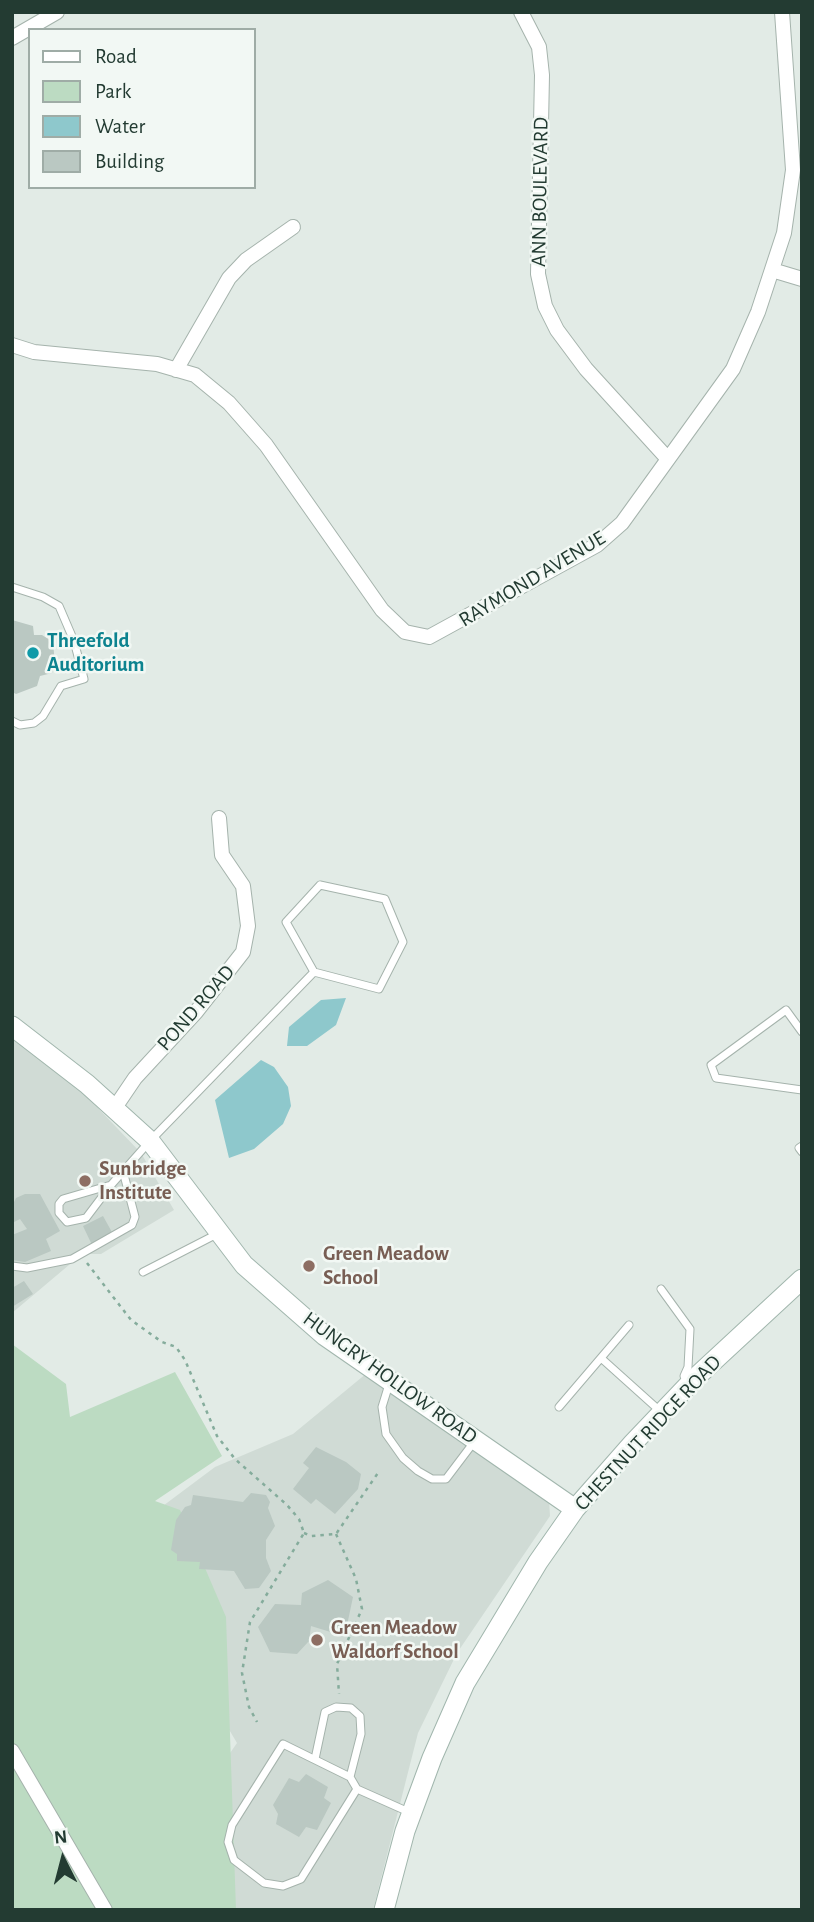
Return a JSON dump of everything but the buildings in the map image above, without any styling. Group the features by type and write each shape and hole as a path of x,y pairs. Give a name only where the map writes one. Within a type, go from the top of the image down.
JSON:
{"main road":[{"name":"HUNGRY HOLLOW ROAD","path":"12,1026 150,1141 244,1265 325,1336 575,1508"},
{"name":"CHESTNUT RIDGE ROAD","path":"384,1910 412,1813 432,1758 465,1683 510,1605 575,1508 689,1385 802,1279"}],"street":[{"path":"29,28 57,12"},
{"name":"ANN BOULEVARD","path":"521,12 539,47 542,75 538,274 545,306 557,330 586,369 667,458"},
{"name":"RAYMOND AVENUE","path":"12,345 34,352 118,358 195,375 229,403 266,445 382,610 405,632 429,637 597,545 622,523 733,369 784,233 793,170 782,12"},
{"path":"12,38 28,29"},
{"path":"176,370 229,278 246,260 293,227"},
{"path":"772,270 802,279"},
{"name":"POND ROAD","path":"114,1109 135,1078 195,1012 243,952 248,926 243,886 222,855 219,818"},
{"path":"12,1751 104,1910"}],"lane":[{"path":"12,587 59,606 77,649 84,680 61,686 43,716 34,723 20,725 12,721"},
{"path":"320,885 385,899 403,942 379,989 314,972 286,922 320,885"},
{"path":"111,1185 63,1199 59,1204 59,1213 67,1222 86,1218 150,1141 314,972"},
{"path":"801,1089 716,1078 711,1065 786,1010 802,1032"},
{"path":"802,1146 799,1148 802,1152"},
{"path":"12,1266 36,1266 82,1254 132,1225 135,1217 123,1171"},
{"path":"143,1272 219,1232"},
{"path":"661,1289 690,1329 688,1367 684,1376 689,1385"},
{"path":"559,1407 629,1325"},
{"path":"601,1358 662,1413"},
{"path":"390,1381 382,1407 386,1434 403,1458 418,1471 432,1479 446,1479 476,1440"},
{"path":"315,1759 325,1712 336,1707 351,1708 360,1716 361,1734 350,1777"},
{"path":"357,1789 301,1879 283,1886 264,1883 234,1860 228,1842 232,1825 283,1744 350,1777 357,1789 412,1813"}],"path":[{"path":"82,1254 98,1280 131,1320 162,1342 176,1347 217,1436 235,1459 287,1505 299,1519 304,1532 311,1536 336,1534"},
{"path":"336,1534 380,1470"},
{"path":"257,1722 249,1707 242,1673 250,1622 304,1532"},
{"path":"336,1534 356,1579 362,1609 337,1664 339,1694"}],"shaded area":[{"name":"Sunbridge Institute","path":"12,1033 71,1080 141,1153 174,1210 101,1254 82,1254 12,1313"},
{"name":"Green Meadow Waldorf School","path":"367,1373 549,1500 550,1516 457,1653 418,1733 373,1910 227,1910 178,1828 237,1743 183,1652 104,1550 215,1467 293,1434"}],"green space":[{"path":"12,1344 66,1384 70,1417 175,1372 222,1456 155,1501 180,1510 226,1617 236,1910 12,1910"}],"water":[{"path":"346,998 336,1025 307,1046 287,1046 289,1027 321,1000"},
{"path":"261,1060 274,1067 288,1087 291,1106 283,1124 254,1149 229,1158 215,1100"}],"place":[{"name":"Threefold Auditorium","path":"33,653"},
{"name":"Sunbridge Institute","path":"85,1181"},
{"name":"Green Meadow School","path":"309,1266"},
{"name":"Green Meadow Waldorf School","path":"317,1640"}]}
